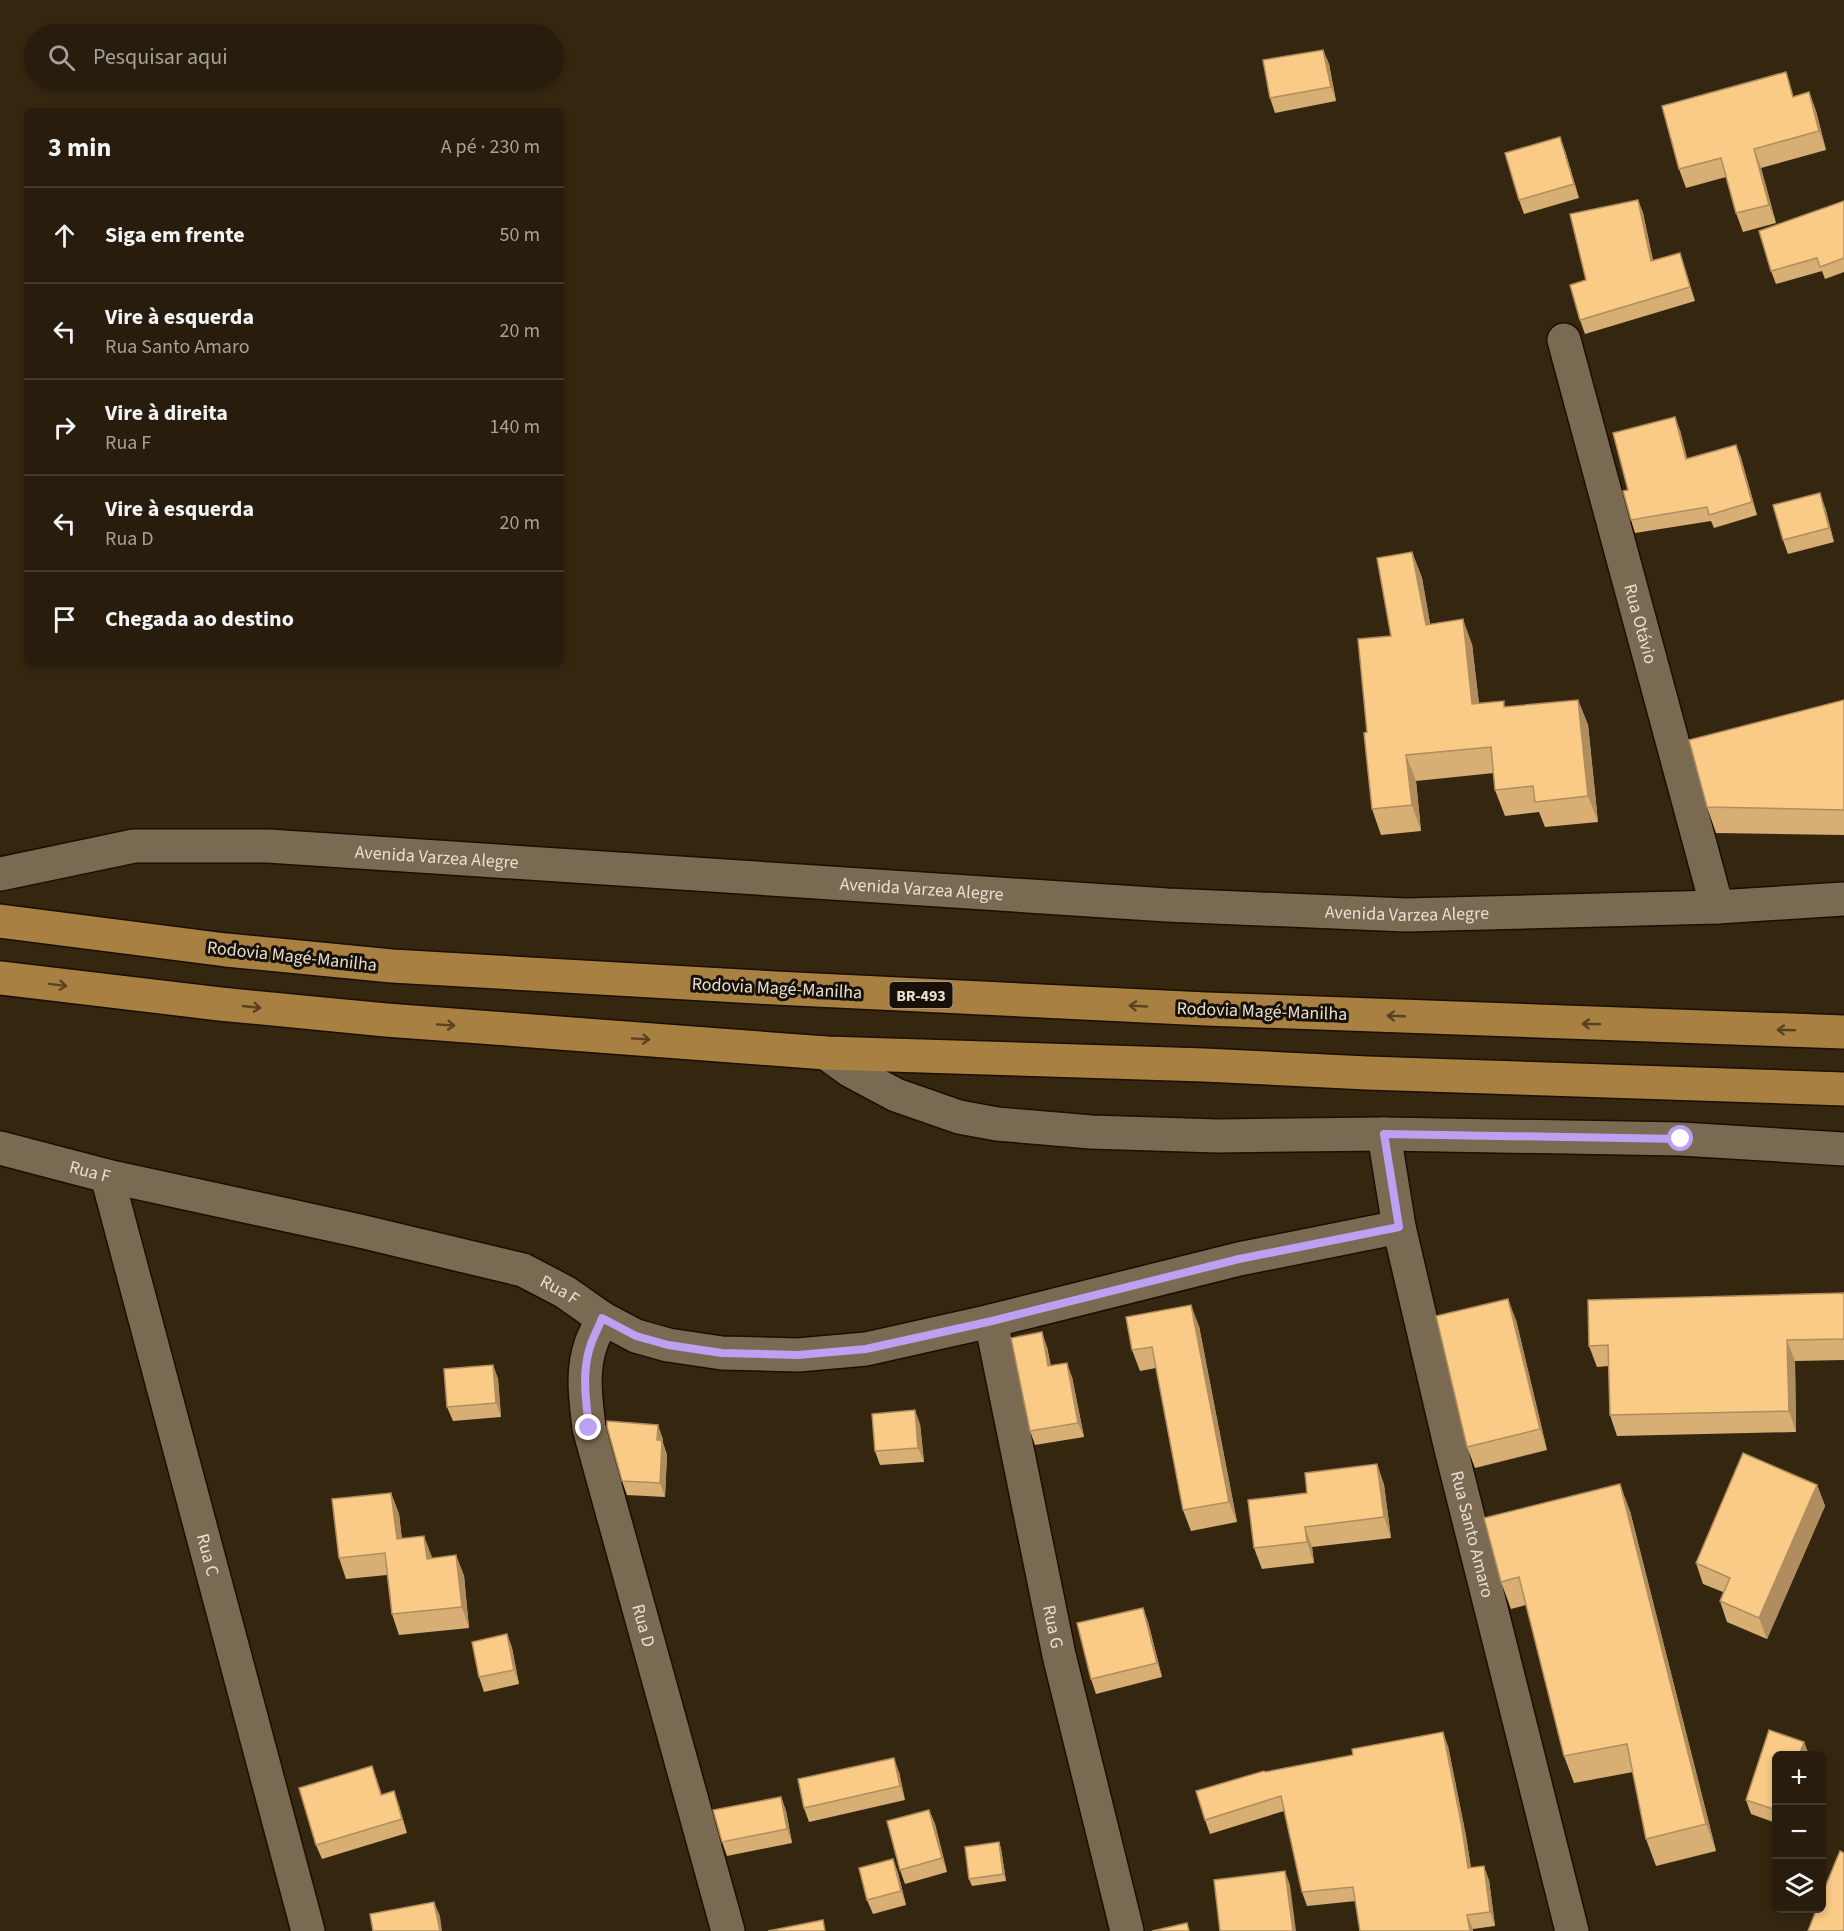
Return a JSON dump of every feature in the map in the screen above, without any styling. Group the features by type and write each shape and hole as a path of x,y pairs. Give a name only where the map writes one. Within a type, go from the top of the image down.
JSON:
{"highway":[{"name":"Rodovia Magé-Manilha","path":"0,921 226,950 392,966 1206,1010 1844,1032"},
{"path":"0,978 220,1004 374,1019 826,1053 1192,1064 1367,1073 1844,1089"}],"street":[{"name":"Rua Otávio","path":"1564,340 1717,907"},
{"name":"Avenida Varzea Alegre","path":"0,874 134,846 268,846 1179,906 1407,915 1717,907 1844,899"},
{"path":"826,1053 851,1071 896,1095 959,1117 997,1124 1091,1132 1206,1136 1384,1134 1681,1139 1844,1149"},
{"name":"Rua Santo Amaro","path":"1384,1134 1399,1227 1451,1449 1572,1931"},
{"name":"Rua F","path":"0,1148 107,1176 360,1231 523,1270 565,1292 602,1318 636,1336 668,1345 722,1353 798,1355 866,1349 992,1321 1239,1259 1399,1227"},
{"name":"Rua C","path":"107,1176 308,1931"},
{"name":"Rua D","path":"602,1318 585,1366 589,1428 728,1931"},
{"name":"Rua G","path":"992,1321 1059,1655 1127,1931"}],"building":[{"path":"1323,50 1331,87 1270,98 1263,60"},
{"path":"1786,72 1793,97 1809,92 1819,131 1754,149 1769,205 1736,213 1721,158 1679,169 1662,106"},
{"path":"1560,137 1574,184 1519,200 1505,153"},
{"path":"1638,200 1651,261 1680,253 1690,287 1580,320 1570,285 1586,280 1570,214"},
{"path":"1844,201 1844,258 1820,267 1817,258 1771,271 1759,231"},
{"path":"1675,417 1686,459 1736,445 1752,502 1709,515 1707,507 1631,520 1623,491 1628,490 1613,433"},
{"path":"1820,493 1829,528 1783,540 1773,505"},
{"path":"1412,552 1426,625 1463,619 1472,704 1504,701 1504,707 1578,700 1588,796 1535,802 1533,786 1495,790 1491,747 1406,755 1412,805 1372,809 1358,639 1391,636 1377,558"},
{"path":"1844,700 1844,810 1707,807 1689,740"},
{"path":"1844,1293 1844,1339 1787,1340 1789,1411 1610,1415 1608,1345 1589,1346 1588,1300"},
{"path":"1508,1299 1540,1429 1467,1447 1436,1316"},
{"path":"1191,1305 1229,1502 1183,1510 1152,1347 1132,1350 1126,1317"},
{"path":"1042,1332 1048,1366 1067,1363 1078,1423 1030,1431 1011,1338"},
{"path":"493,1365 496,1403 447,1407 444,1369"},
{"path":"915,1410 918,1448 875,1451 872,1414"},
{"path":"607,1421 658,1425 657,1440 662,1441 660,1483 622,1481"},
{"path":"1743,1453 1817,1485 1759,1618 1720,1601 1730,1578 1696,1563"},
{"path":"1377,1464 1384,1517 1305,1527 1307,1542 1254,1548 1248,1500 1307,1493 1305,1473"},
{"path":"1620,1484 1706,1824 1646,1839 1627,1744 1564,1756 1519,1577 1501,1582 1484,1518"},
{"path":"391,1493 397,1539 424,1536 427,1559 456,1555 462,1607 392,1614 385,1553 339,1558 332,1499"},
{"path":"1143,1608 1157,1663 1091,1679 1077,1623"},
{"path":"507,1634 514,1670 479,1677 472,1642"},
{"path":"1769,1730 1804,1742 1801,1751 1772,1751 1772,1809 1746,1800"},
{"path":"1443,1732 1468,1868 1484,1866 1490,1912 1467,1915 1470,1931 1360,1931 1353,1887 1302,1892 1281,1796 1205,1820 1196,1791 1264,1771 1353,1755 1352,1749"},
{"path":"894,1758 900,1786 804,1808 798,1779"},
{"path":"372,1766 381,1795 394,1791 402,1819 316,1845 299,1788"},
{"path":"781,1797 787,1829 722,1842 713,1810"},
{"path":"929,1810 942,1858 900,1870 887,1821"},
{"path":"999,1842 1003,1874 969,1879 965,1847"},
{"path":"1840,1851 1844,1853 1844,1931 1808,1931 1815,1913 1826,1913 1826,1885"},
{"path":"893,1859 901,1891 867,1900 859,1868"},
{"path":"1285,1871 1293,1931 1220,1931 1214,1880"},
{"path":"434,1902 440,1931 373,1931 370,1914"},
{"path":"823,1920 825,1931 768,1931"},
{"path":"1187,1923 1189,1931 1152,1931"}],"route":[{"path":"589,1428 585,1366 602,1318 636,1336 668,1345 722,1353 798,1355 866,1349 992,1321 1239,1259 1399,1227 1384,1134 1681,1139"}]}
